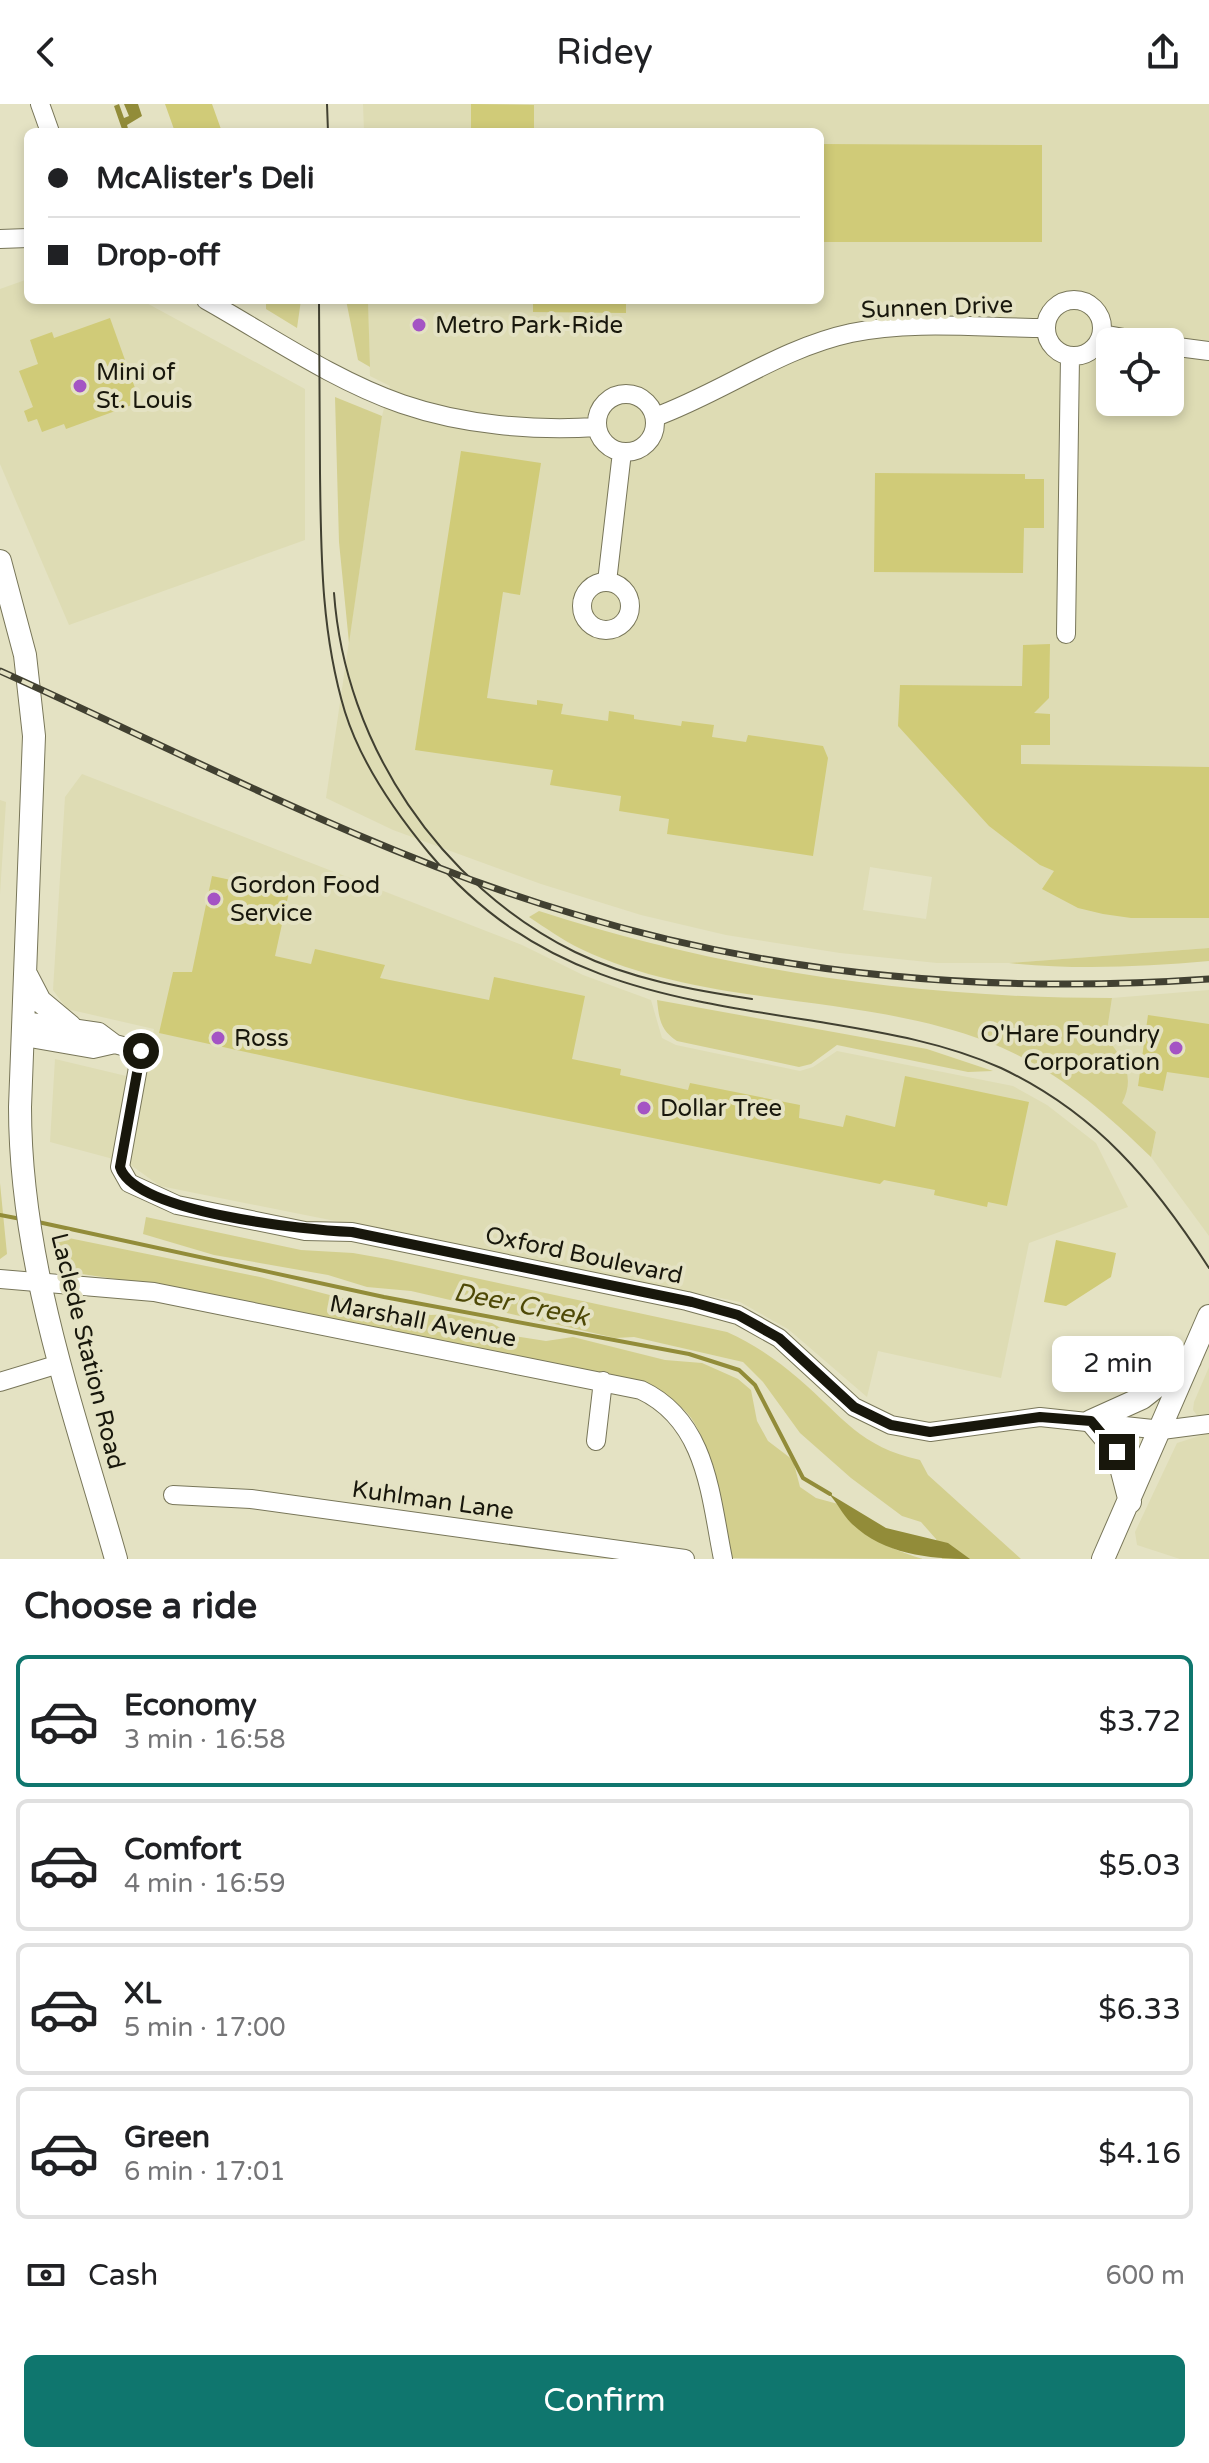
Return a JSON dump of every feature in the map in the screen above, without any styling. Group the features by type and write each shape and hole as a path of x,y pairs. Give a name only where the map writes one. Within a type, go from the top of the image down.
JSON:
{"main road":[{"name":"Laclede Station Road","path":"0,561 19,627 34,736 20,1144 32,1254 59,1364 116,1559"},
{"path":"25,972 40,1001 70,1026"},
{"path":"1103,1559 1162,1430 1209,1316"},
{"path":"1130,1503 1117,1452 1091,1421 1142,1398 1192,1358"}],"street":[{"path":"40,104 49,128"},
{"path":"0,239 24,238"},
{"name":"Sunnen Drive","path":"1070,356 1053,347 1046,328 1055,307 1078,300 1099,315 1101,328"},
{"path":"213,304 329,370 403,404 519,427 597,427"},
{"name":"Sunnen Drive","path":"655,417 773,361 850,333 904,328 1046,328"},
{"path":"1066,634 1070,356 1088,353 1096,342"},
{"path":"1184,348 1209,351"},
{"path":"624,394 643,399 655,417 654,431 648,443 636,451 622,452 604,442 597,427 598,414 605,403 624,394"},
{"path":"607,582 622,452"},
{"name":"Oxford Boulevard","path":"24,1029 70,1026 99,1032 115,1044 141,1051 120,1167 129,1183 157,1199 305,1231 352,1232 388,1239 674,1298 738,1315 779,1338 854,1407 891,1425 930,1432 1040,1417 1162,1430 1209,1424"},
{"path":"24,1029 93,1049 115,1044"},
{"name":"Marshall Avenue","path":"0,1279 154,1292 603,1381 654,1397 688,1429 703,1465 723,1559"},
{"path":"0,1382 59,1364"},
{"path":"596,1441 603,1381"},
{"name":"Kuhlman Lane","path":"173,1495 251,1499 685,1559"}],"shaded area":[{"path":"119,104 124,118 129,116 124,104 138,104 142,116 127,125 128,128 122,128 114,106"},
{"path":"363,104 1209,104 1209,948 1009,963 937,963 840,953 726,935 641,915 541,884 393,830 326,798 382,416 390,386 370,376 368,304 824,304 824,128 364,128","holes":["870,867 932,877 926,919 863,910"]},
{"path":"24,280 24,304 148,304 305,389 305,540 69,625 0,464 0,289"},
{"path":"266,304 300,304 297,328 266,309"},
{"path":"347,304 368,304 370,367 358,360"},
{"path":"335,397 382,416 349,643 339,542"},
{"path":"82,774 522,945 583,975 651,1000 662,1038 676,1045 800,1071 813,1067 837,1051 1013,1086 1047,1105 1096,1143 1128,1207 1029,1243 1001,1378 878,1351 867,1397 788,1329 740,1302 160,1186 128,1163 50,1142 55,1059 143,1080 154,1029 67,1009 53,990 65,797"},
{"path":"0,800 6,802 0,894"},
{"path":"539,911 679,950 822,977 966,993 1112,998 1106,1037 1122,1060 1128,1076 1122,1103 1156,1132 1151,1157 1076,1091 1034,1064 988,1042 938,1026 887,1015 731,992 630,968 581,949 529,917"},
{"path":"1209,948 1209,961 1184,963 1084,967 1009,963"},
{"path":"1209,990 1209,1236 1151,1157 1156,1132 1121,1103 1106,1037 1112,998"},
{"path":"657,1000 927,1049 993,1071 968,1072 837,1045 811,1064 799,1067 677,1041 661,1023"},
{"path":"0,1183 7,1254 0,1259"},
{"path":"146,1217 301,1250 353,1253 387,1259 727,1332 782,1365 867,1439 920,1460 928,1475 1021,1559 942,1559 936,1539 921,1522 902,1516 851,1478 800,1433 763,1382 743,1362 634,1337 615,1338 411,1291 367,1287 328,1275 214,1255 143,1234"},
{"path":"54,1235 260,1277 353,1301 492,1323 514,1336 546,1341 573,1337 665,1360 702,1363 738,1379 751,1390 757,1421 768,1441 793,1460 800,1487 816,1498 838,1504 875,1539 923,1559 732,1558 710,1461 696,1426 677,1403 635,1380 150,1284 68,1272 56,1258"},
{"path":"1209,1367 1209,1417 1199,1418 1193,1410 1194,1402"},
{"path":"1209,1433 1209,1559 1180,1559 1137,1545 1135,1532 1177,1443"},
{"path":"828,1493 886,1528 948,1543 970,1559 922,1556 877,1542 851,1523"}],"building":[{"path":"165,104 212,104 221,128 174,128"},
{"path":"471,104 534,105 534,128 471,128"},
{"path":"824,144 1042,145 1042,242 824,242"},
{"path":"533,304 626,304 626,313 533,312"},
{"name":"Mini of St. Louis","path":"110,318 140,402 66,429 64,424 42,432 37,419 28,422 24,411 33,407 19,371 38,364 30,340 52,332 54,338"},
{"path":"461,451 541,463 520,595 503,592 487,698 537,705 537,700 563,704 561,714 608,721 609,711 634,715 634,719 681,726 682,721 714,725 712,737 746,742 748,735 823,746 828,758 813,856 667,834 669,819 619,811 621,796 550,785 553,770 415,750"},
{"path":"875,473 1025,474 1025,479 1044,479 1044,528 1024,528 1023,573 874,572"},
{"path":"1050,644 1049,698 1034,713 1050,714 1050,745 1021,745 1021,764 1209,767 1209,918 1131,918 1103,914 1078,908 1042,889 1054,871 1040,865 989,826 898,726 900,685 1022,686 1023,645"},
{"path":"212,876 289,892 275,956 311,964 315,949 385,965 380,978 489,1000 494,977 585,996 572,1059 621,1069 620,1075 688,1090 690,1083 800,1105 799,1118 843,1127 846,1115 895,1127 905,1076 1029,1102 1007,1206 988,1202 987,1207 934,1195 935,1190 884,1180 880,1184 470,1101 159,1033 173,972 192,972"},
{"name":"O'Hare Foundry Corporation","path":"1148,1015 1209,1024 1209,1078 1167,1072 1163,1091 1138,1086"},
{"path":"1056,1240 1116,1253 1111,1277 1066,1306 1044,1302"}],"waterway":[{"name":"Deer Creek","path":"0,1215 21,1219"},
{"name":"Deer Creek","path":"38,1222 384,1297 689,1354 739,1370 755,1385 803,1478 830,1494"}],"tram line":[{"path":"327,104 328,128"},
{"path":"319,304 321,533 331,653 345,712 360,750 392,804 429,853 471,897 515,931 562,957 610,977 660,993 937,1045 980,1059 1035,1086 1066,1106 1120,1152 1166,1206 1209,1268"},
{"path":"334,593 342,649 357,704 379,756 408,804 442,849 482,889 526,924 596,961 662,982 752,999"}],"railway":[{"path":"0,671 355,834 500,890 652,935 730,953 888,976 1048,984 1209,979"}],"place":[{"name":"Metro Park-Ride","path":"419,325"},
{"name":"Mini of St. Louis","path":"80,386"},
{"name":"Gordon Food Service","path":"214,899"},
{"name":"Ross","path":"218,1038"},
{"name":"O'Hare Foundry Corporation","path":"1176,1048"},
{"name":"Dollar Tree","path":"644,1108"}],"route":[{"path":"141,1051 120,1167 129,1183 157,1199 305,1231 352,1232 692,1302 738,1315 779,1338 854,1407 891,1425 930,1432 1040,1417 1091,1421 1117,1452"}]}
